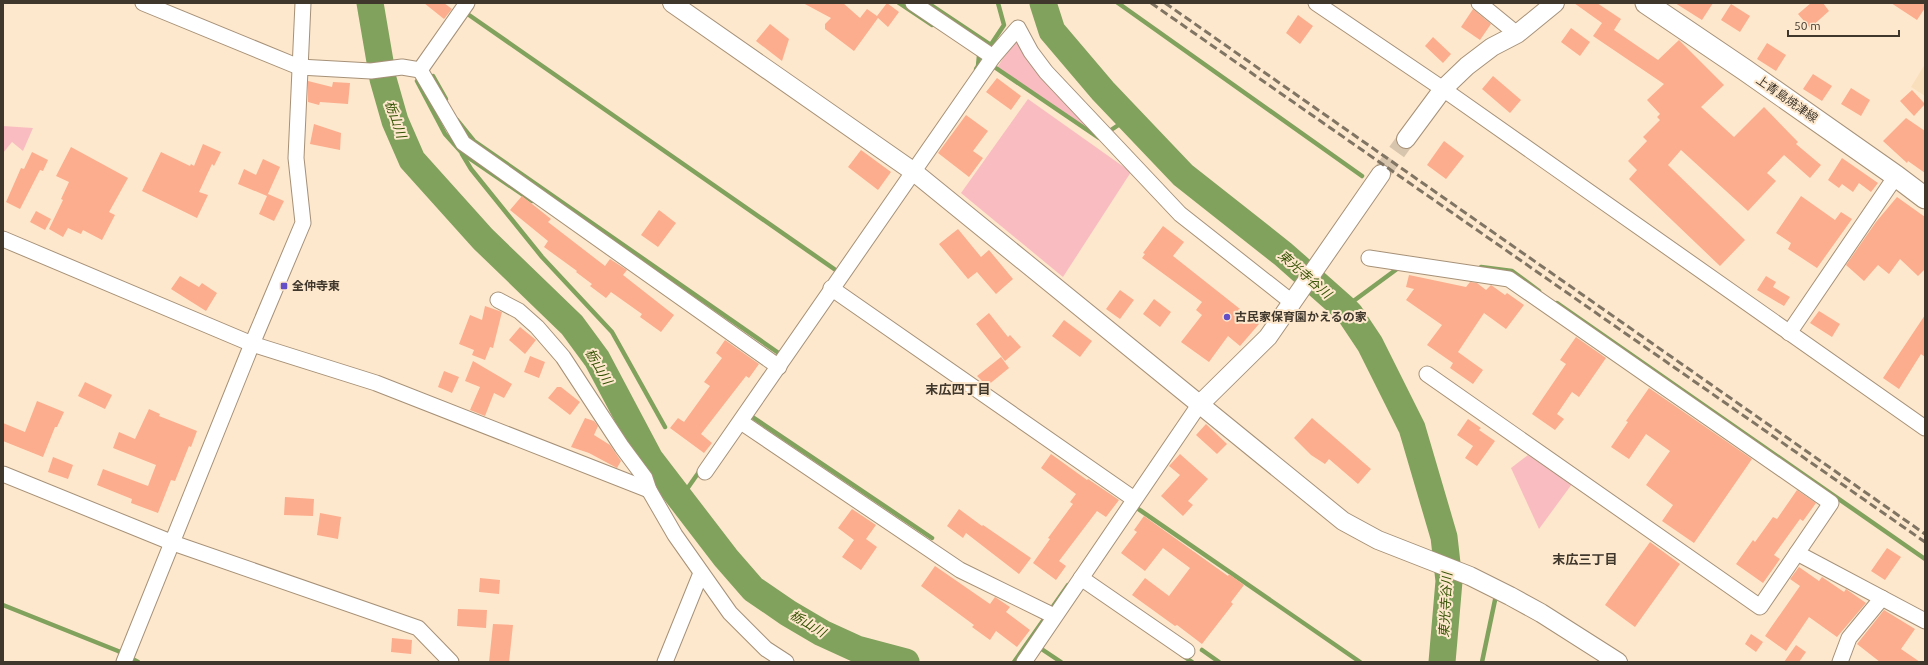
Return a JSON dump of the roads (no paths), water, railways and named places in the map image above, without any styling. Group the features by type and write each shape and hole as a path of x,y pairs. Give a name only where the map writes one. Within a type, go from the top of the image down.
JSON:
{"main road":[{"name":"上青島焼津線","path":"1659,7 1925,198"}],"street":[{"path":"143,3 299,67 371,71 402,67 420,70"},
{"path":"124,662 252,344 303,223 296,158 303,3"},
{"path":"420,70 467,3"},
{"path":"672,3 914,172 1343,521 1378,540 1470,576 1540,613 1618,662"},
{"path":"913,3 993,57"},
{"path":"1316,3 1443,89 1925,428"},
{"path":"1479,3 1517,34"},
{"path":"1406,139 1443,89 1467,66 1492,48 1517,34 1555,3"},
{"path":"705,472 741,422 831,288 914,172 993,57 1018,28 1031,52 1046,72 1180,214 1295,300"},
{"path":"420,70 463,143 778,367"},
{"path":"1024,662 1199,405 1268,337 1381,174"},
{"path":"1789,333 1896,176"},
{"path":"3,239 252,344 376,383 649,490"},
{"path":"1369,258 1509,279 1831,503 1760,606 1427,374"},
{"path":"831,288 1134,500"},
{"path":"498,300 519,312 532,323 563,357 622,447 646,478 649,490 675,536 730,613 766,649 786,662"},
{"path":"741,422 960,570 1054,616"},
{"path":"3,474 173,543 418,628 451,662"},
{"path":"1797,553 1925,621"},
{"path":"665,662 701,573"},
{"path":"1081,578 1187,651"},
{"path":"1840,662 1849,638 1882,598"}],"waterway":[{"name":"栃山川","path":"370,3 383,79 395,121 412,160 483,239 572,325 597,359 650,459 726,558 753,589 788,613 822,633 857,649 906,662"},
{"path":"899,3 932,25"},
{"path":"928,3 991,45"},
{"path":"990,46 1004,25 998,3"},
{"name":"東光寺谷川","path":"1043,3 1052,31 1103,91 1183,175 1283,254 1344,308 1350,314 1370,344 1412,428 1444,537 1449,581 1442,662"},
{"path":"1118,3 1362,176"},
{"path":"469,15 837,271"},
{"path":"976,69 978,66 979,56"},
{"path":"990,64 1099,138 1129,118"},
{"path":"433,76 446,99"},
{"path":"417,81 445,134 463,154 532,201"},
{"path":"457,120 474,141 780,354"},
{"path":"462,154 471,169 542,257 612,332 665,427"},
{"path":"1344,308 1401,266"},
{"path":"1481,267 1512,271 1539,291"},
{"path":"1557,303 1925,559"},
{"path":"748,414 932,538"},
{"path":"680,499 701,469"},
{"path":"1134,506 1360,662"},
{"path":"1014,662 1068,585"},
{"path":"1482,662 1495,600"},
{"path":"3,605 118,651 138,662"},
{"path":"1037,646 1061,662"},
{"path":"1202,650 1219,662"},
{"path":"1182,655 1192,662"}],"tunnel":[{"path":"1381,174 1406,139"}],"railway":[{"path":"1151,3 1925,542"},
{"path":"1165,3 1925,534"}],"place":[{"name":"全仲寺東","path":"284,286"},
{"name":"古民家保育園かえるの家","path":"1227,317"}],"district":[{"name":"末広四丁目","path":"958,389"},
{"name":"末広三丁目","path":"1585,559"}]}
